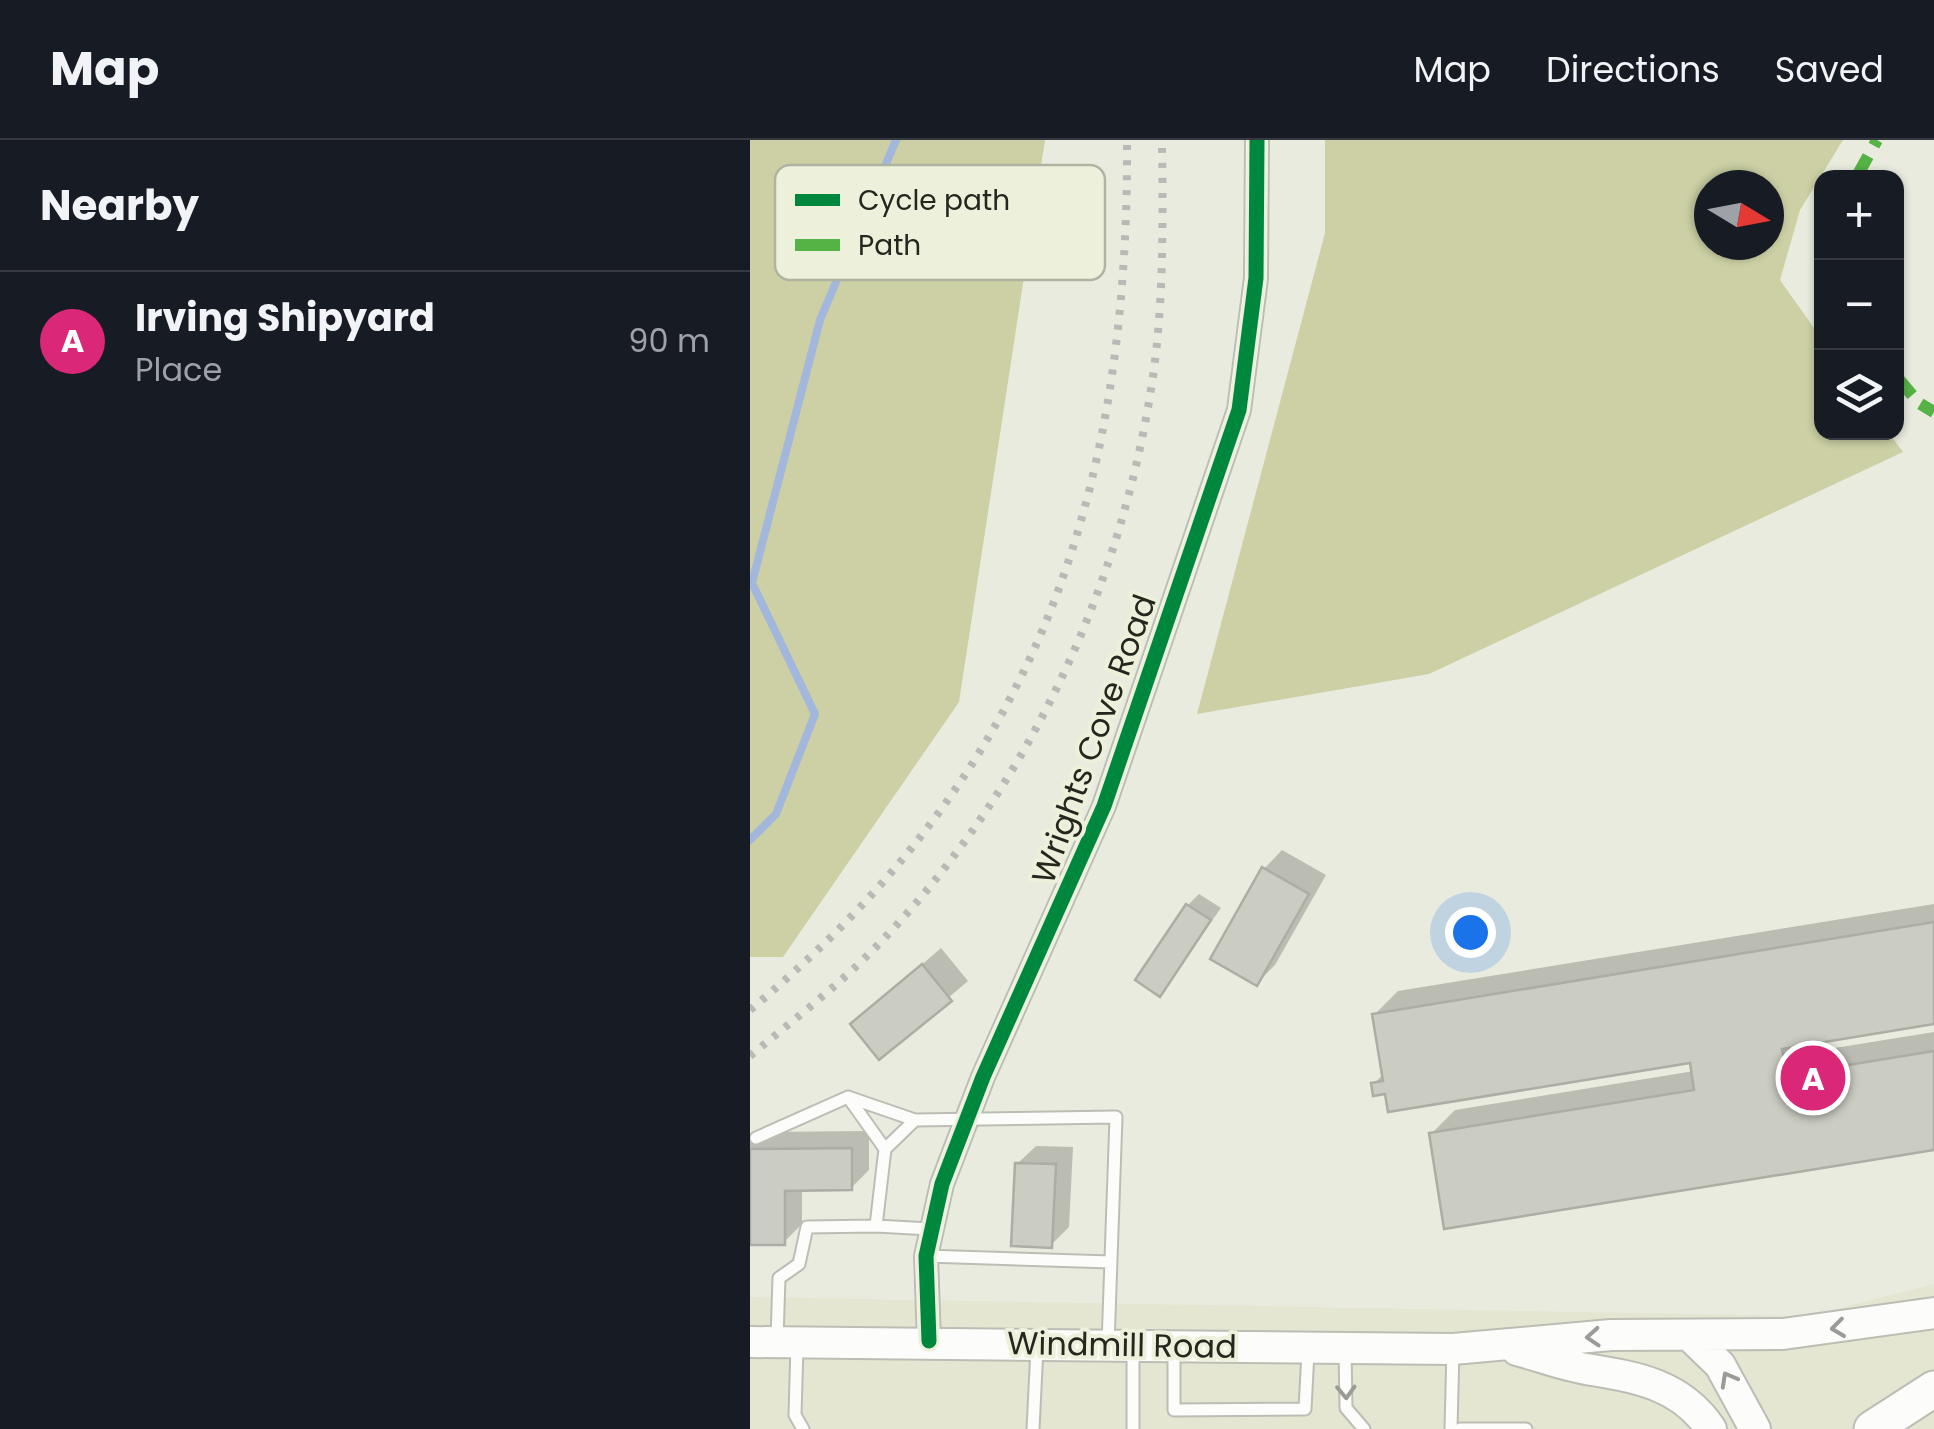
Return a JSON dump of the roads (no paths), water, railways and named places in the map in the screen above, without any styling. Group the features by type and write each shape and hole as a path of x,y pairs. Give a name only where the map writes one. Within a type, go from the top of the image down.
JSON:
{"main road":[{"name":"Windmill Road","path":"775,1342 1452,1350 1610,1335 1783,1334 1934,1313"},
{"path":"1690,1336 1720,1365 1755,1429"},
{"name":"Windmill Road","path":"1494,1344 1584,1369 1629,1373 1680,1395 1711,1429"},
{"path":"1872,1429 1934,1389"}],"street":[{"name":"Wrights Cove Road","path":"929,1341 926,1256 930,1229 967,1117 1104,806 1227,453 1247,367 1256,278 1257,140"}],"lane":[{"path":"848,1097 886,1149"},
{"path":"756,1138 848,1097 915,1120 1116,1117 1111,1262 1133,1429"},
{"path":"876,1226 886,1149 915,1120"},
{"path":"803,1429 795,1415 775,1342 779,1278 798,1264 808,1226 930,1229"},
{"path":"926,1256 1111,1262"},
{"path":"1033,1429 1037,1344"},
{"path":"1174,1345 1174,1410 1305,1409 1308,1348"},
{"path":"1345,1348 1346,1408 1364,1429"},
{"path":"1451,1429 1452,1350"},
{"path":"1460,1429 1526,1429"}],"waterway":[{"path":"885,165 896,140"},
{"path":"750,840 776,814 815,714 752,583 820,320 837,280"}],"railway":[{"path":"750,1010 848,920 929,826 995,727 1046,622 1083,512 1109,395 1123,271 1127,140"},
{"path":"750,1056 857,966 925,892 974,828 1018,760 1056,689 1089,615 1116,539 1137,462 1159,323 1162,140"}],"place":[{"name":"Irving Shipyard","path":"1813,1078"}]}
